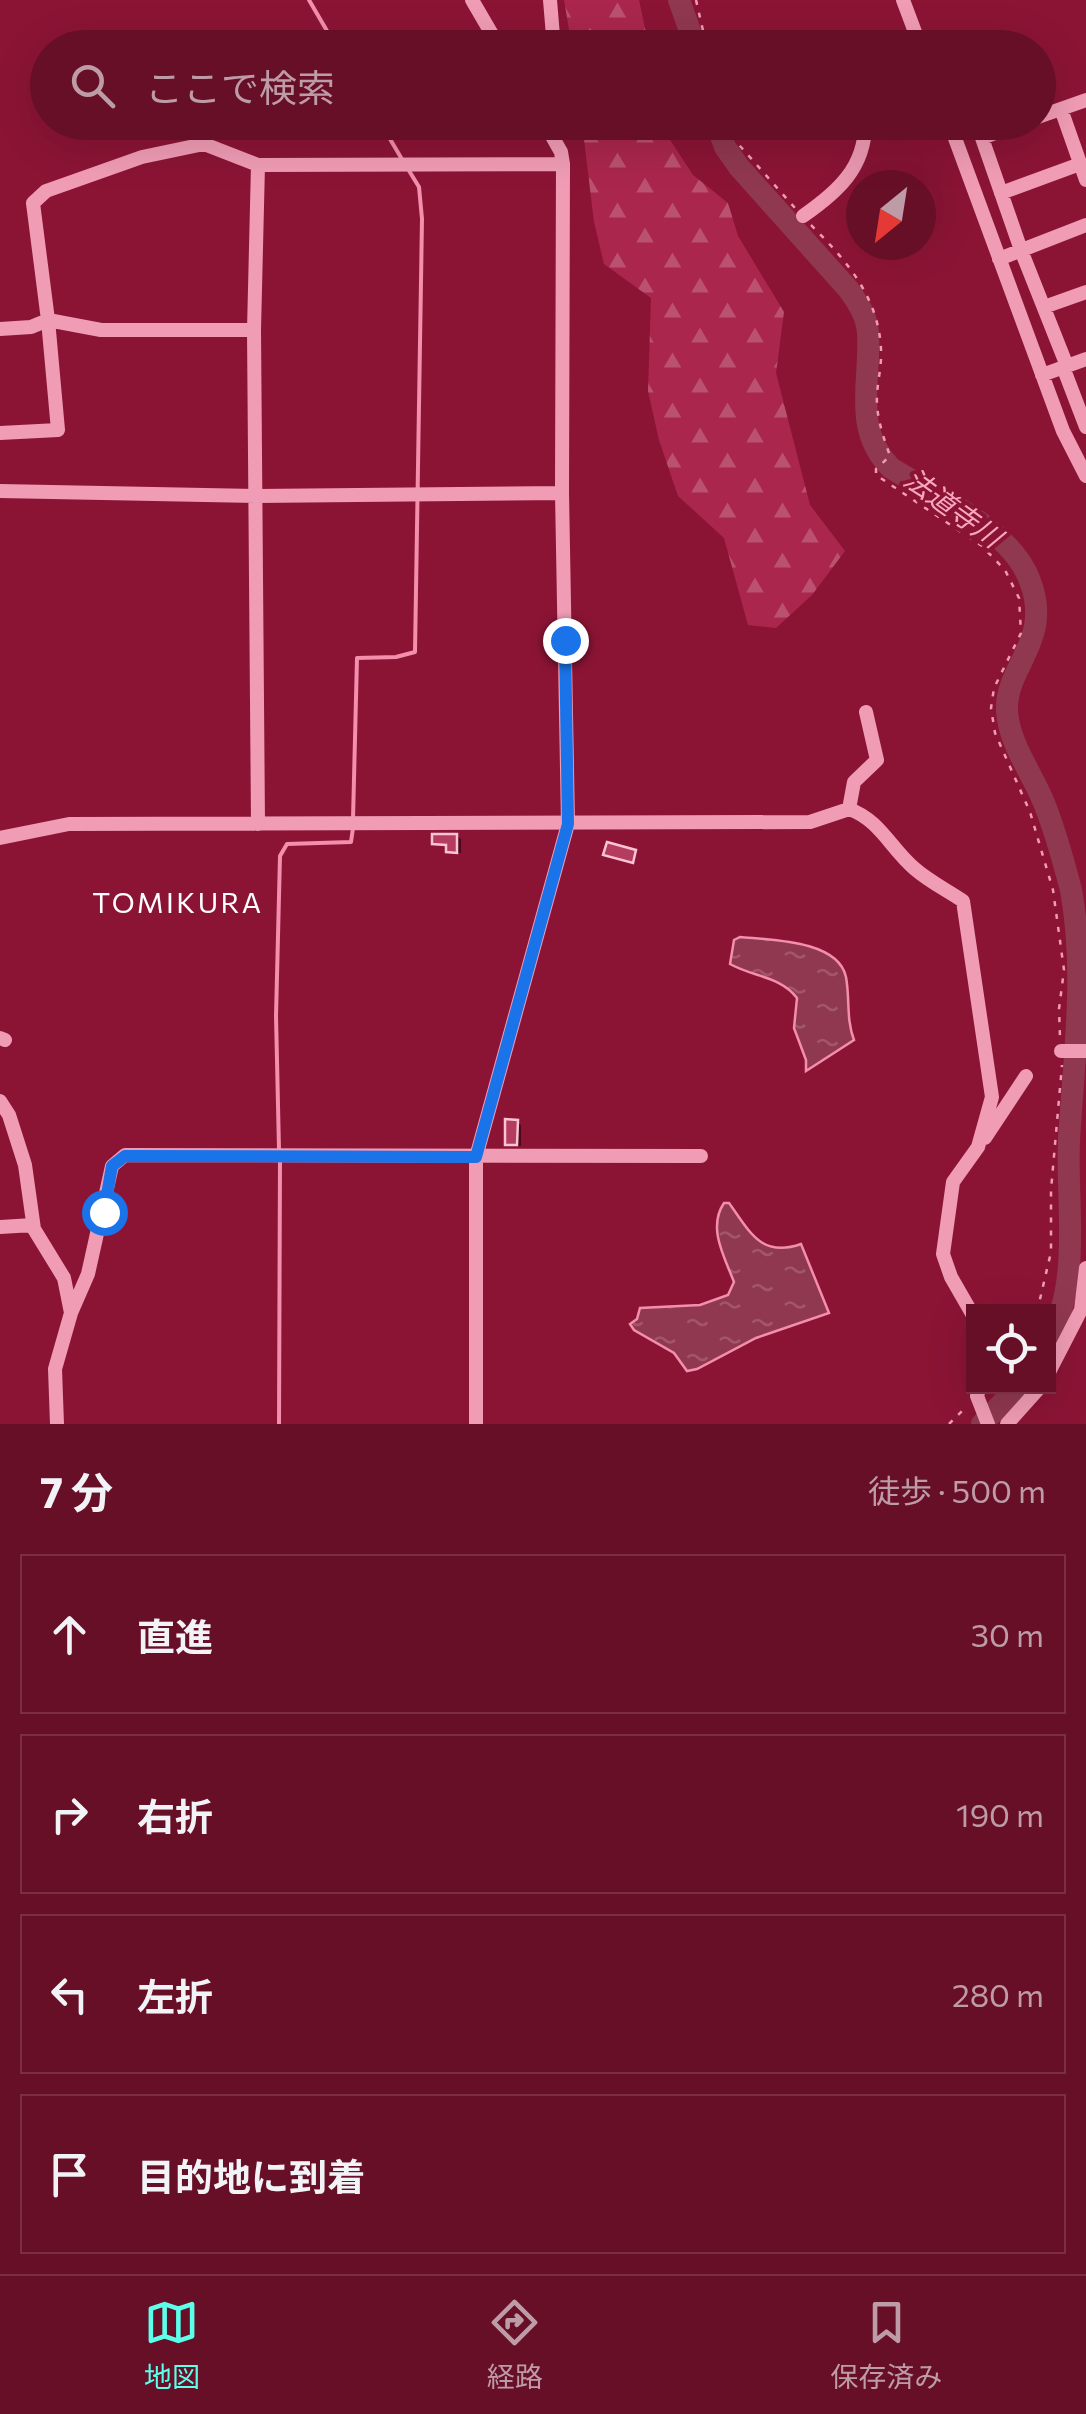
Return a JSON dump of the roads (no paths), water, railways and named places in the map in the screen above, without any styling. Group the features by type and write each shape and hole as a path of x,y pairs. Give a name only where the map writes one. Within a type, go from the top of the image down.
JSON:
{"street":[{"path":"472,0 490,30"},
{"path":"550,0 552,30"},
{"path":"904,0 915,30"},
{"path":"1056,111 1086,100"},
{"path":"1061,109 1086,180"},
{"path":"553,140 562,158"},
{"path":"476,1424 476,1157 568,824 561,140"},
{"path":"803,216 844,184 858,158 862,140"},
{"path":"956,140 1063,430 1086,476"},
{"path":"983,140 1086,427"},
{"path":"0,433 58,430 33,203 46,191 142,157 204,144 258,164 562,158"},
{"path":"258,164 254,330 258,824"},
{"path":"1001,192 1080,164"},
{"path":"999,259 1086,224"},
{"path":"1044,307 1086,292"},
{"path":"0,329 31,327 48,320 101,330 254,330"},
{"path":"1042,375 1086,359"},
{"path":"0,490 256,496 562,493"},
{"path":"849,808 854,782 877,760 866,712"},
{"path":"0,838 69,824 810,822 849,808 864,814 877,826 912,867 963,902 992,1097 978,1146"},
{"path":"1061,1051 1086,1051"},
{"path":"967,1304 943,1254 954,1182 1026,1076"},
{"path":"1,1106 25,1166 34,1226 64,1278 71,1313"},
{"path":"57,1424 55,1369 71,1313 88,1274 112,1166 125,1156 701,1156"},
{"path":"0,1227 34,1226"},
{"path":"1056,1358 1081,1310 1086,1268"},
{"path":"980,1394 988,1424"},
{"path":"1007,1424 1033,1394"}],"water":[{"path":"740,937 801,944 830,956 840,965 846,977 854,1040 806,1071 794,1028 797,998 774,981 730,964 734,940"},
{"path":"724,1203 729,1203 750,1232 766,1245 776,1248 801,1244 829,1313 756,1338 687,1371 674,1353 630,1324 637,1319 640,1308 700,1305 728,1295 734,1282 717,1233"}],"waterway":[{"path":"309,0 326,30"},
{"name":"法道寺川","path":"679,0 690,30"},
{"path":"391,140 403,161"},
{"name":"法道寺川","path":"722,140 739,167 849,290 861,310 868,333 867,421 879,453 891,468 950,502 1007,545 1030,581 1036,602 1032,637 1013,680 1007,711 1015,744 1046,807 1061,854 1071,890 1078,952 1078,1015 1069,1140 1069,1269 1056,1325"},
{"path":"353,819 357,658 396,657 415,652 422,219 419,187 408,169"},
{"path":"279,1149 276,1016 280,856 287,844 351,842 353,828"},
{"path":"279,1424 280,1158"},
{"path":"982,1424 1011,1394"}],"district":[{"name":"TOMIKURA","path":"178,903"}]}
